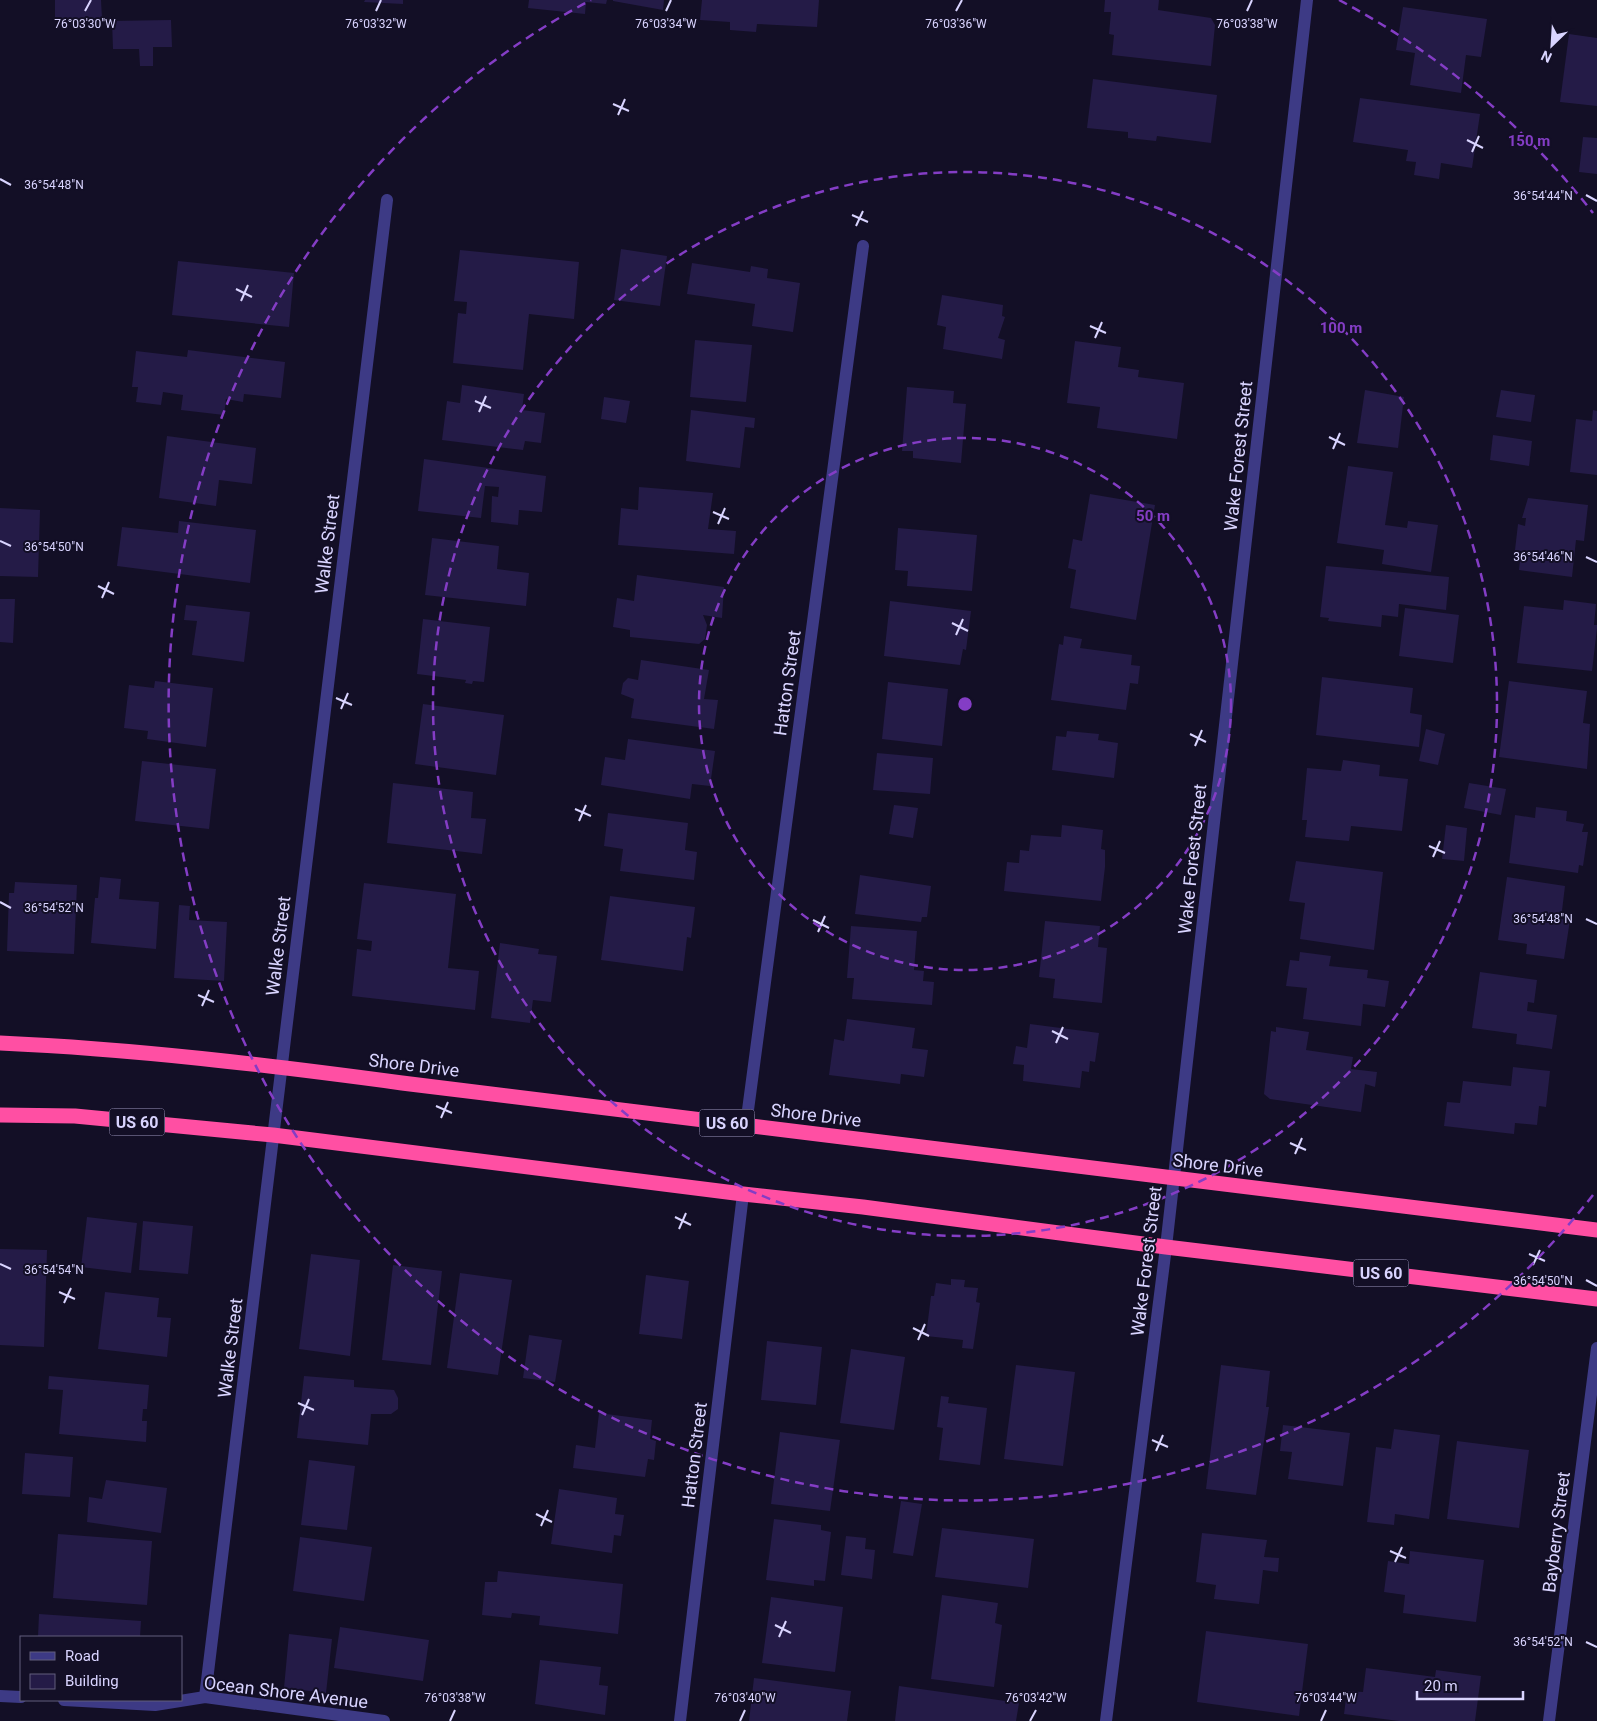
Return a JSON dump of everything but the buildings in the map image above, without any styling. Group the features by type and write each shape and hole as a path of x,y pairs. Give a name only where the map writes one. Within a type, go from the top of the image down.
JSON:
{"highway":[{"name":"Shore Drive","path":"0,1043 77,1047 281,1066 1174,1179 1597,1230"},
{"name":"US 60","path":"0,1114 75,1116 273,1136 862,1207 1166,1247 1597,1299"}],"street":[{"name":"Wake Forest Street","path":"1106,1721 1174,1179 1307,0"},
{"name":"Walke Street","path":"205,1697 387,200"},
{"name":"Hatton Street","path":"746,1125 863,246"},
{"name":"Hatton Street","path":"680,1721 743,1194"},
{"name":"Bayberry Street","path":"1549,1721 1597,1348"},
{"path":"0,1696 20,1697"},
{"name":"Ocean Shore Avenue","path":"182,1701 205,1697 384,1721"},
{"name":"Ocean Shore Avenue","path":"82,1701 155,1705 180,1701"}]}
